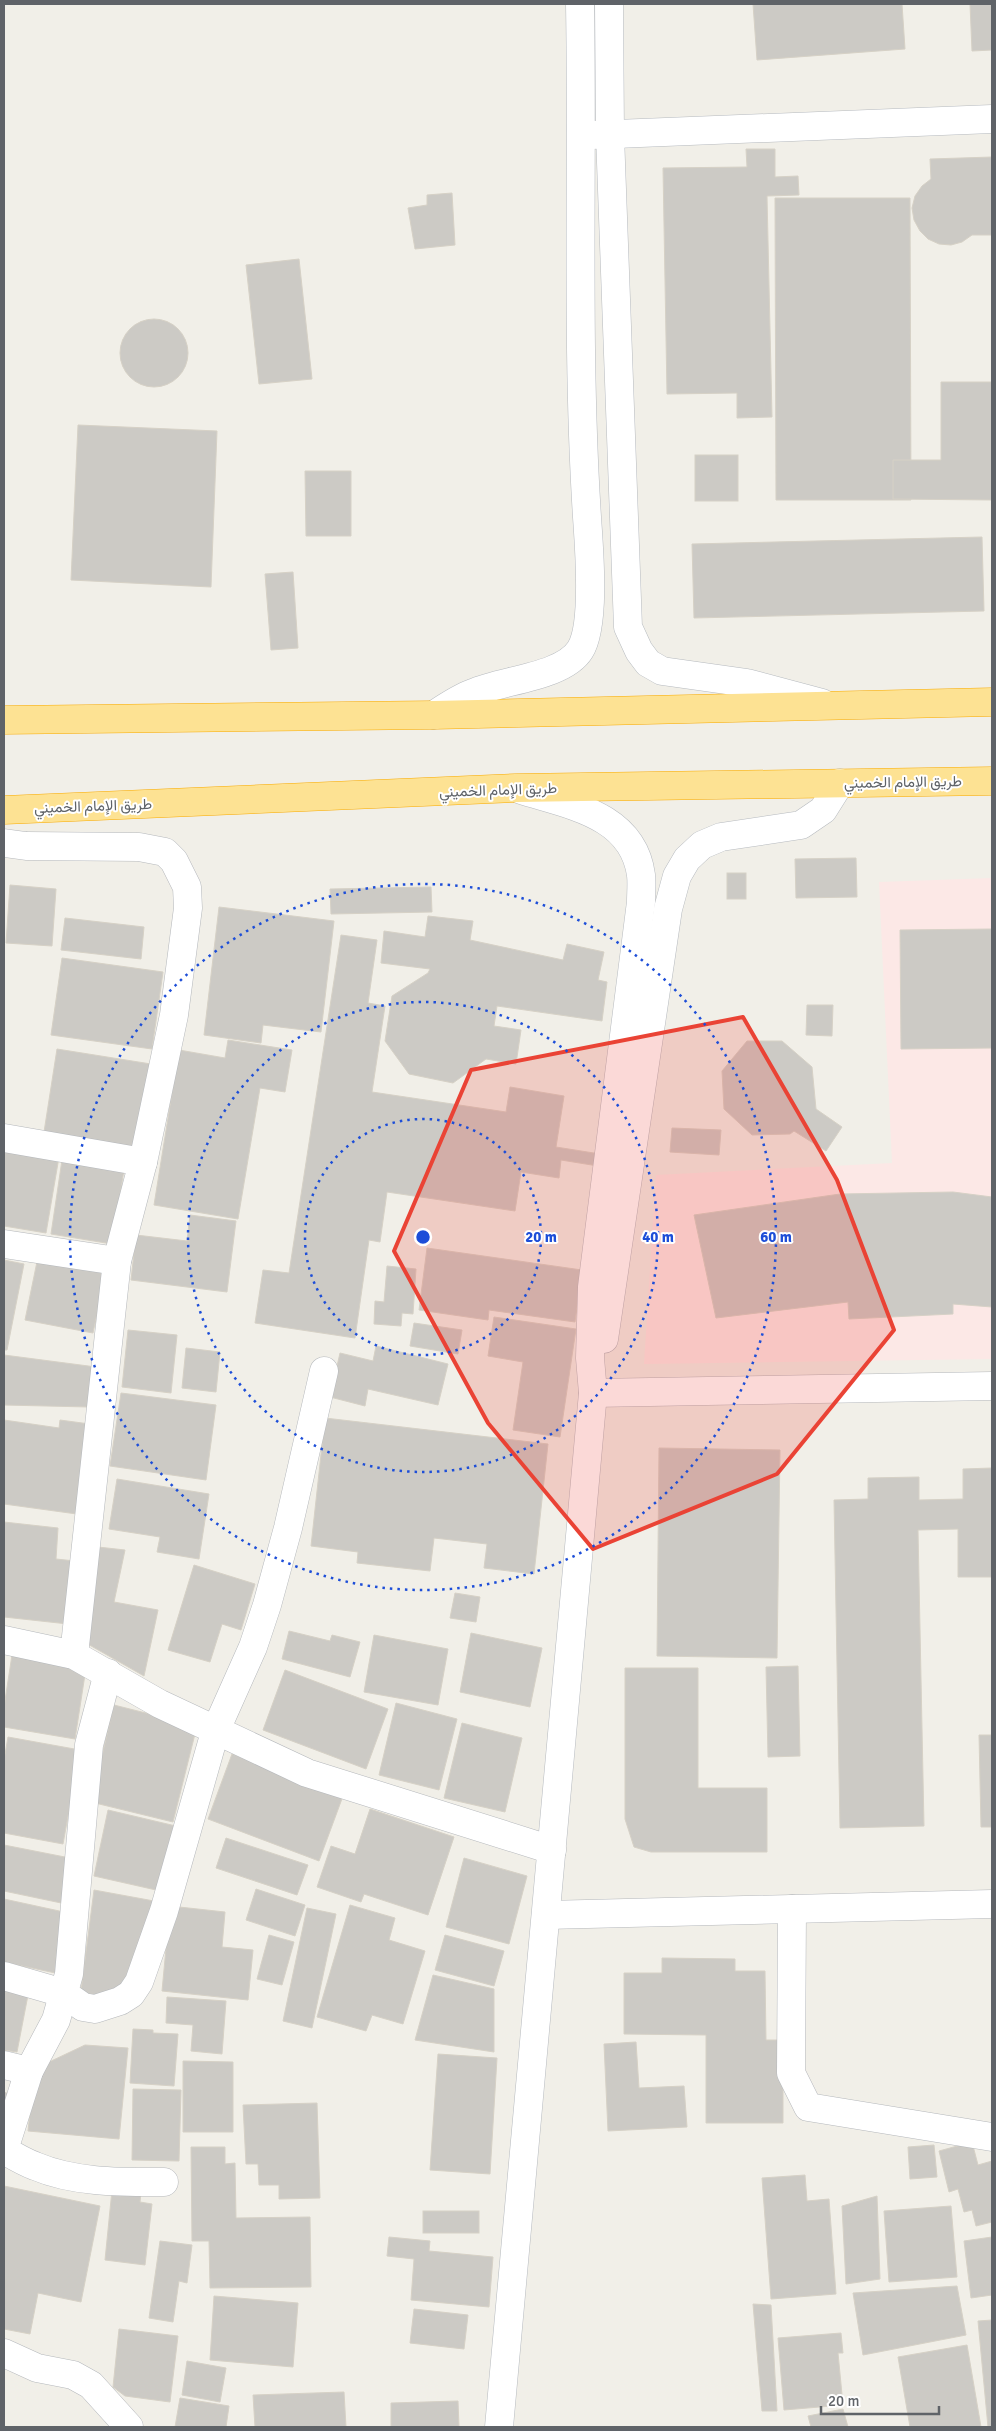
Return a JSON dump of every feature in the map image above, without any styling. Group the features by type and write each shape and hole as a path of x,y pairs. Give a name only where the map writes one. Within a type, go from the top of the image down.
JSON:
{"highway":[{"path":"4,720 434,715 992,702"},
{"name":"طريق الإمام الخميني","path":"4,810 516,788 992,782"}],"street":[{"path":"434,715 472,693 561,666 575,657 585,641 589,620 589,576 582,426 580,4"},
{"path":"609,4 610,135 628,626 639,651 648,663 662,671 747,683 831,705"},
{"path":"580,135 992,120"},
{"path":"499,2427 593,1390 607,1323 668,909 677,876 687,859 702,845 721,836 801,825 823,810 840,783"},
{"path":"516,788 604,818 622,832 631,845 635,852 641,875 640,902 592,1287 590,1358 593,1390"},
{"path":"4,843 26,846 139,847 165,852 181,872 187,887 187,918 174,1016 143,1162 117,1261 74,1655"},
{"path":"641,875 653,870 665,870 677,876"},
{"path":"4,1138 143,1162"},
{"path":"4,1244 117,1261"},
{"path":"4,1976 63,1992 82,2007 95,2009 120,2001 131,1994 139,1982 164,1911 215,1732 253,1647 267,1605 288,1528 324,1371"},
{"path":"593,1390 992,1386"},
{"path":"4,1640 74,1655 160,1704 215,1732 307,1773 552,1850"},
{"path":"108,1674 89,1745 70,1974 56,2020 16,2068 4,2151 36,2167 82,2178 119,2182 164,2182"},
{"path":"546,1915 992,1904"},
{"path":"792,1909 791,2073 808,2107 992,2137"},
{"path":"4,2354 36,2368 73,2375 91,2385 129,2427"}],"highlighted area":[{"path":"743,1017 837,1180 894,1330 777,1474 593,1549 488,1423 394,1251 471,1070"}],"shaded area":[{"path":"992,878 992,1359 644,1364 656,1175 892,1163 879,882"}],"building":[{"path":"753,4 902,4 905,49 757,60"},
{"path":"970,4 992,4 992,50 972,51"},
{"path":"746,149 775,149 775,177 798,176 799,195 767,196 772,417 737,418 737,393 667,394 663,168 747,167"},
{"path":"992,157 992,235 972,235 962,242 951,245 939,244 928,239 920,231 914,220 912,208 915,196 922,186 931,179 930,159"},
{"path":"452,193 455,245 415,249 408,208 427,205 427,195"},
{"path":"775,198 910,198 911,500 776,500"},
{"path":"299,259 312,379 259,384 246,265"},
{"path":"154,319 167,322 178,329 185,340 188,353 185,366 178,377 167,384 154,387 141,384 130,377 123,366 120,353 123,340 130,329 141,322"},
{"path":"941,382 992,382 992,500 893,499 893,460 941,460"},
{"path":"78,425 217,431 211,587 71,580"},
{"path":"695,455 738,455 738,501 695,501"},
{"path":"305,471 351,471 351,536 306,536"},
{"path":"982,537 984,611 694,618 692,544"},
{"path":"293,572 298,648 271,650 265,574"},
{"path":"856,858 857,897 796,898 795,859"},
{"path":"727,873 746,873 746,899 727,899"},
{"path":"10,885 56,889 52,946 6,943"},
{"path":"431,887 432,912 331,914 330,889"},
{"path":"219,907 334,921 321,1032 263,1025 261,1043 204,1035"},
{"path":"428,916 473,921 470,940 563,960 567,944 604,952 598,980 607,982 602,1021 497,1006 494,1026 521,1030 516,1064 486,1059 453,1083 409,1074 385,1041 392,996 428,973 430,969 381,963 384,931 425,937"},
{"path":"65,918 144,927 141,959 61,950"},
{"path":"992,929 992,1048 901,1049 900,930"},
{"path":"341,935 377,940 368,1003 385,1006 372,1092 506,1112 510,1087 564,1096 556,1147 600,1154 598,1166 561,1160 559,1178 521,1172 515,1211 387,1192 380,1242 369,1240 355,1338 255,1323 263,1270 289,1273"},
{"path":"62,958 163,972 152,1049 51,1035"},
{"path":"807,1005 833,1005 832,1036 806,1035"},
{"path":"228,1040 292,1050 285,1092 260,1088 238,1219 154,1205 179,1050 225,1058"},
{"path":"747,1041 782,1041 812,1067 816,1109 842,1127 826,1151 794,1131 790,1134 752,1135 724,1109 722,1071"},
{"path":"57,1049 151,1064 137,1147 44,1132"},
{"path":"672,1128 721,1130 719,1155 670,1152"},
{"path":"4,1147 59,1157 46,1233 4,1226"},
{"path":"62,1160 124,1170 112,1244 51,1234"},
{"path":"953,1192 992,1197 992,1307 953,1304 953,1314 849,1319 848,1302 716,1318 694,1215 840,1194"},
{"path":"190,1215 236,1221 227,1292 131,1280 136,1235 187,1241"},
{"path":"427,1248 582,1270 575,1322 489,1310 488,1320 419,1310"},
{"path":"39,1252 107,1267 93,1333 25,1320"},
{"path":"4,1260 24,1264 7,1350 4,1350"},
{"path":"387,1266 416,1269 413,1314 402,1313 401,1326 374,1324 375,1301 384,1302"},
{"path":"494,1317 576,1329 560,1437 513,1430 523,1362 488,1356"},
{"path":"414,1323 462,1330 458,1354 410,1346"},
{"path":"128,1330 177,1335 171,1393 122,1387"},
{"path":"376,1346 448,1364 438,1405 368,1389 365,1406 330,1397 340,1353 373,1361"},
{"path":"186,1348 220,1352 216,1392 182,1388"},
{"path":"4,1355 96,1367 89,1407 4,1405"},
{"path":"121,1393 216,1405 206,1480 110,1466"},
{"path":"325,1418 548,1444 534,1574 484,1568 487,1544 434,1538 430,1571 357,1563 358,1552 311,1546"},
{"path":"4,1420 59,1428 60,1420 97,1425 84,1515 4,1504"},
{"path":"659,1448 780,1450 777,1658 657,1656"},
{"path":"992,1468 992,1577 958,1577 958,1529 918,1530 924,1826 840,1828 834,1500 868,1499 868,1478 919,1477 919,1500 963,1499 963,1469"},
{"path":"117,1479 209,1494 199,1559 157,1552 160,1537 109,1529"},
{"path":"4,1522 58,1528 56,1559 75,1561 68,1624 4,1617"},
{"path":"98,1547 125,1550 114,1602 158,1610 144,1676 86,1643"},
{"path":"194,1565 255,1584 241,1630 222,1624 210,1662 168,1650"},
{"path":"455,1593 480,1597 476,1622 450,1618"},
{"path":"289,1631 330,1641 332,1635 360,1642 350,1677 282,1659"},
{"path":"471,1633 542,1648 530,1707 460,1692"},
{"path":"374,1635 448,1649 438,1705 364,1692"},
{"path":"12,1655 86,1668 75,1739 4,1727 4,1707"},
{"path":"798,1666 800,1756 768,1757 766,1667"},
{"path":"625,1668 698,1668 698,1788 767,1788 767,1852 651,1852 634,1847 625,1819"},
{"path":"285,1670 388,1709 366,1769 263,1730"},
{"path":"396,1703 457,1719 439,1790 379,1775"},
{"path":"114,1705 197,1726 173,1822 91,1802"},
{"path":"462,1723 522,1738 505,1812 444,1798"},
{"path":"979,1735 992,1735 992,1827 981,1827"},
{"path":"8,1737 80,1750 63,1844 4,1833 4,1760"},
{"path":"232,1754 343,1796 319,1861 208,1819"},
{"path":"370,1809 454,1837 428,1915 364,1894 361,1902 317,1887 331,1846 355,1854"},
{"path":"108,1810 180,1827 165,1892 94,1876"},
{"path":"226,1838 308,1865 297,1895 216,1868"},
{"path":"4,1845 75,1859 66,1904 4,1891"},
{"path":"464,1858 527,1876 509,1944 446,1927"},
{"path":"256,1889 305,1905 295,1936 246,1920"},
{"path":"94,1890 154,1901 131,1986 102,1997 81,1991"},
{"path":"4,1899 73,1914 60,1974 4,1962"},
{"path":"350,1905 395,1918 389,1940 425,1951 403,2024 372,2015 366,2031 317,2017"},
{"path":"170,1906 225,1912 222,1947 253,1950 248,2000 162,1991"},
{"path":"307,1908 336,1914 312,2028 283,2021"},
{"path":"269,1935 294,1942 282,1985 257,1979"},
{"path":"445,1935 504,1951 494,1986 435,1970"},
{"path":"662,1958 735,1959 735,1971 765,1971 766,2040 783,2040 783,2123 706,2123 706,2035 624,2034 624,1973 662,1973"},
{"path":"433,1975 494,1989 494,2052 415,2040"},
{"path":"4,1985 29,1990 17,2052 4,2050"},
{"path":"167,1997 226,2001 222,2054 191,2051 193,2025 166,2023"},
{"path":"133,2029 153,2030 153,2033 178,2034 174,2086 130,2083"},
{"path":"636,2042 639,2088 684,2086 687,2127 608,2131 604,2044"},
{"path":"85,2045 128,2048 119,2139 28,2131 32,2093 47,2063"},
{"path":"438,2054 497,2058 490,2174 430,2170"},
{"path":"183,2061 233,2062 233,2132 183,2132"},
{"path":"133,2089 181,2090 179,2161 132,2160"},
{"path":"4,2092 9,2094 4,2109"},
{"path":"317,2103 320,2198 279,2199 279,2185 259,2185 258,2164 246,2164 243,2105"},
{"path":"972,2142 978,2165 992,2161 992,2222 976,2226 972,2210 964,2212 958,2189 949,2192 939,2151"},
{"path":"934,2145 937,2177 910,2179 908,2147"},
{"path":"191,2147 225,2147 225,2164 235,2163 236,2218 310,2217 311,2287 210,2288 209,2241 192,2241"},
{"path":"805,2175 807,2201 829,2199 836,2294 771,2299 762,2178"},
{"path":"4,2186 100,2206 81,2302 38,2293 30,2334 4,2329"},
{"path":"112,2190 141,2193 140,2202 152,2204 145,2265 105,2260"},
{"path":"877,2196 880,2279 846,2284 842,2206"},
{"path":"951,2206 957,2277 889,2282 884,2211"},
{"path":"423,2211 479,2211 479,2233 423,2233"},
{"path":"389,2237 430,2241 429,2251 493,2257 489,2307 411,2300 414,2259 387,2256"},
{"path":"992,2237 992,2295 971,2298 964,2241"},
{"path":"160,2241 192,2245 187,2283 179,2281 173,2322 149,2318"},
{"path":"957,2286 966,2335 863,2355 853,2293"},
{"path":"214,2296 298,2303 293,2367 210,2360"},
{"path":"753,2304 771,2305 777,2411 762,2411"},
{"path":"414,2309 468,2315 464,2349 410,2343"},
{"path":"992,2320 992,2427 988,2427 978,2321"},
{"path":"119,2329 178,2336 170,2402 125,2396 113,2387"},
{"path":"841,2333 843,2353 838,2353 843,2405 784,2410 778,2338"},
{"path":"967,2345 981,2427 910,2427 898,2357"},
{"path":"187,2361 226,2368 220,2402 182,2395"},
{"path":"344,2392 346,2427 255,2427 253,2395"},
{"path":"180,2398 229,2406 226,2427 175,2427"},
{"path":"458,2401 459,2427 391,2427 391,2403"},
{"path":"843,2409 848,2427 811,2427 808,2416"}]}
